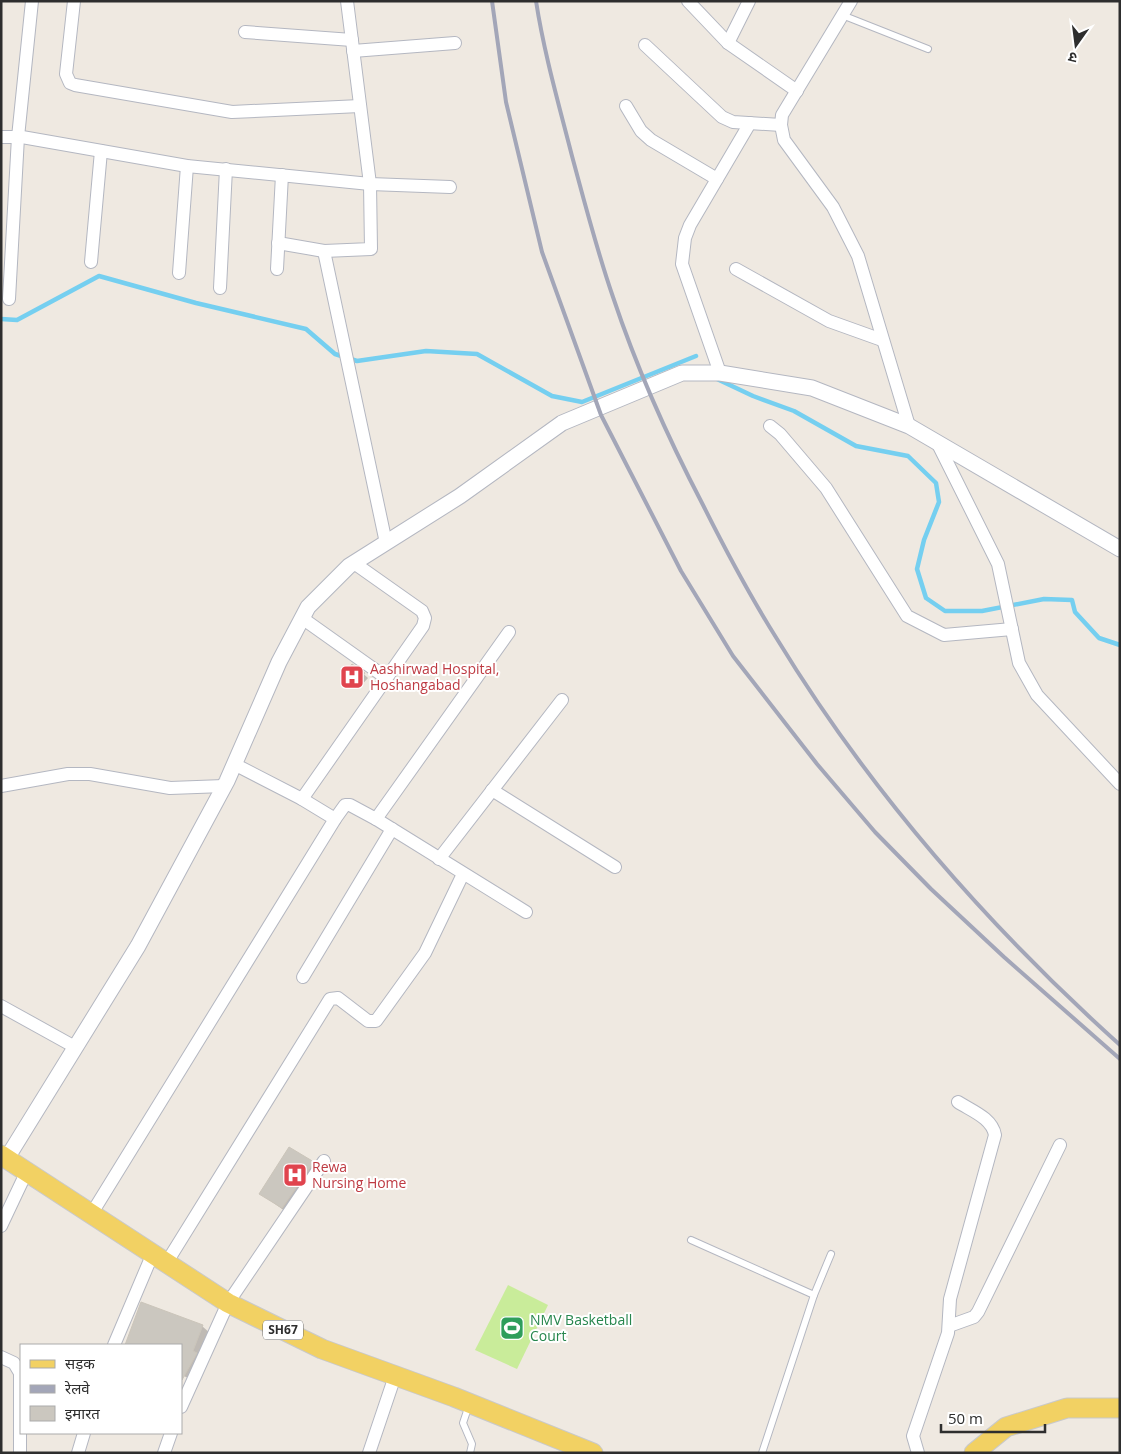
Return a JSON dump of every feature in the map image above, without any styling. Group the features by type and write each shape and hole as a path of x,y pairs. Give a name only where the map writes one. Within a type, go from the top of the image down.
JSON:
{"main road":[{"name":"SH67","path":"4,1156 228,1303 322,1349 593,1453"},
{"path":"974,1453 1006,1427 1067,1408 1120,1408"}],"street":[{"path":"9,299 18,137 32,1"},
{"path":"74,1 66,74 70,83 75,86 232,112 360,106"},
{"path":"278,243 324,251 371,249 370,184 347,1"},
{"path":"688,1 728,43 797,91"},
{"path":"728,43 749,1"},
{"path":"851,1 782,115 781,125 784,140 833,207 849,234 858,256 909,426"},
{"path":"245,32 352,45 454,43"},
{"path":"645,45 722,117 734,122 781,125"},
{"path":"626,106 641,131 651,140 717,179"},
{"path":"720,373 682,264 685,238 690,225 750,123"},
{"path":"1,137 18,137 188,166 370,184 450,187"},
{"path":"91,262 100,151"},
{"path":"179,273 188,166"},
{"path":"220,288 226,169"},
{"path":"277,269 282,175"},
{"path":"324,251 346,347 386,543"},
{"path":"736,269 829,321 882,340"},
{"path":"4,1156 138,946 224,786 279,662 308,607 354,563 460,496 562,423 682,373 720,373 812,388 909,426 1120,549"},
{"path":"770,426 780,434 826,488 907,616 944,635 1011,624"},
{"path":"938,444 998,564 1019,663 1037,695 1120,784"},
{"path":"302,799 385,677 423,626 425,618 422,611 354,563"},
{"path":"302,618 385,677"},
{"path":"376,819 509,632"},
{"path":"439,860 562,700"},
{"path":"234,764 335,818"},
{"path":"1,786 68,774 90,774 170,788 224,786"},
{"path":"492,790 614,867"},
{"path":"92,1213 342,808 350,805 376,819 439,860 526,912"},
{"path":"303,977 392,829"},
{"path":"115,1344 160,1257 330,999 338,998 368,1021 376,1021 426,953 464,874"},
{"path":"1,1006 75,1047"},
{"path":"918,1453 913,1436 949,1326 950,1299 995,1135 989,1122 958,1102"},
{"path":"949,1326 974,1317 978,1312 1060,1144"},
{"path":"182,1405 228,1303 324,1161"},
{"path":"1,1226 27,1171"},
{"path":"1,1357 14,1363 20,1372 20,1453"},
{"path":"369,1453 395,1376"},
{"path":"78,1453 84,1434"},
{"path":"164,1453 171,1434"}],"lane":[{"path":"842,14 928,49"},
{"path":"691,1240 814,1295"},
{"path":"762,1453 814,1295 831,1254"},
{"path":"469,1404 463,1423 472,1444 470,1453"}],"green space":[{"name":"NMV Basketball Court","path":"508,1285 548,1305 517,1369 475,1350"}],"building":[{"path":"352,664 365,673 354,687 342,676"},
{"path":"289,1147 314,1162 282,1208 259,1194"},
{"path":"141,1302 203,1325 193,1351 197,1353 182,1380 182,1344 125,1344"}],"waterway":[{"path":"1,319 17,320 99,276 196,303 306,329 335,354 357,361 426,351 477,354 552,396 582,402 696,356"},
{"path":"717,379 753,396 794,411 856,446 908,456 936,483 939,502 924,540 917,569 926,598 945,611 982,611 1044,599 1072,600 1075,612 1099,638 1120,645"}],"railway":[{"path":"492,1 506,102 542,252 601,415 681,571 733,656 817,764 875,832 931,889 1004,957 1120,1059"},
{"path":"536,1 547,59 572,156 596,245 622,324 654,403 678,454 720,539 748,590 813,695 891,803 978,904 1024,953 1120,1045"}],"place":[{"name":"Aashirwad Hospital, Hoshangabad","path":"352,677"},
{"name":"Rewa Nursing Home","path":"295,1175"},
{"name":"NMV Basketball Court","path":"512,1328"}]}
